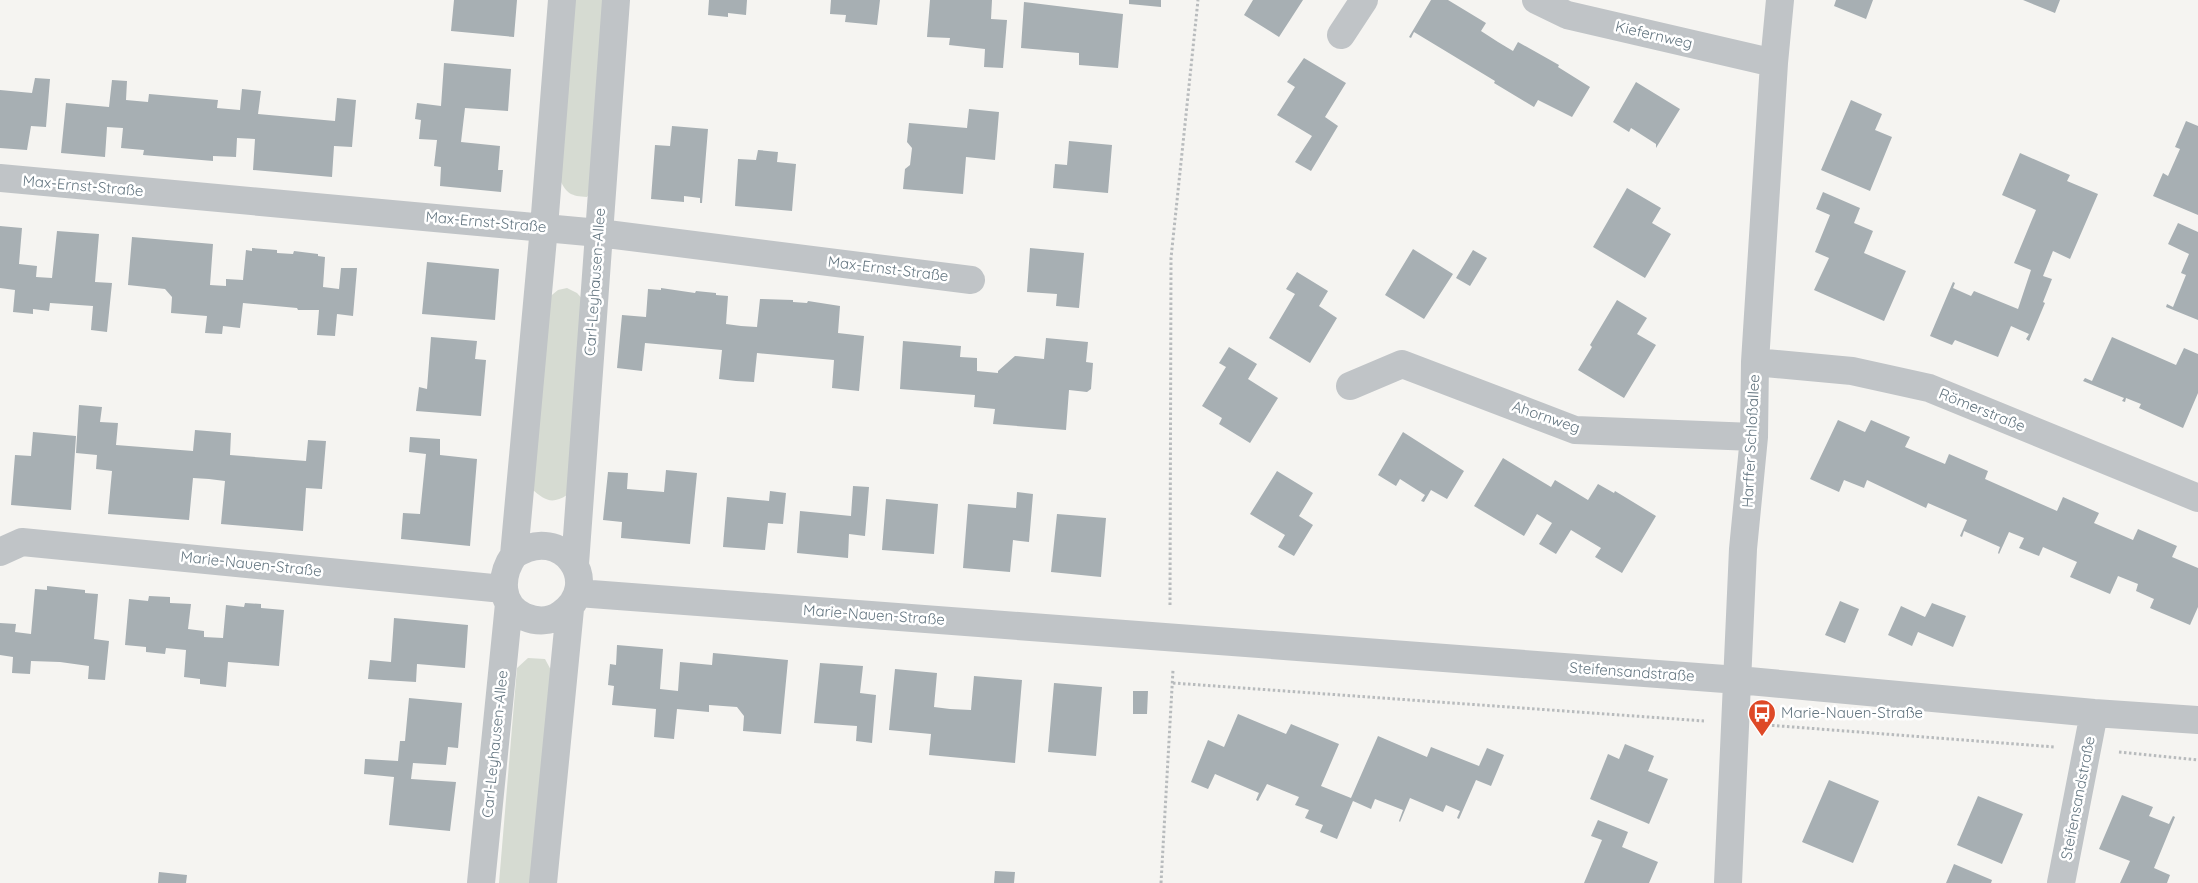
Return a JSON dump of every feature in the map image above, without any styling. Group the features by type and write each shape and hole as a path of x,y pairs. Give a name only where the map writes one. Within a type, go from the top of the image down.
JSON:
{"street":[{"name":"Carl-Leyhausen-Allee","path":"481,883 506,596 506,566 514,555 544,227 562,0"},
{"name":"Carl-Leyhausen-Allee","path":"543,883 574,601 580,580 574,564 616,0"},
{"path":"1341,35 1364,0"},
{"name":"Kiefernweg","path":"1536,0 1567,15 1774,63"},
{"name":"Harffer Schloßallee","path":"1728,883 1743,549 1754,437 1755,362 1774,63 1780,0"},
{"name":"Max-Ernst-Straße","path":"0,178 544,227 971,280"},
{"name":"Römerstraße","path":"1755,362 1852,371 1929,388 2198,498"},
{"name":"Ahornweg","path":"1350,386 1402,364 1575,430 1754,437"},
{"name":"Marie-Nauen-Straße","path":"0,552 22,542 506,596"},
{"path":"514,555 525,548 538,544 551,546 566,554 574,564"},
{"path":"506,596 519,614 531,620 544,621 556,618 574,601"},
{"name":"Marie-Nauen-Straße","path":"574,601 1170,637"},
{"name":"Steifensandstraße","path":"1170,637 1738,680 2094,713 2198,720"},
{"name":"Steifensandstraße","path":"2061,883 2094,713"}],"path":[{"path":"1161,883 1173,683 1173,640 1170,637 1171,258 1198,0"},
{"path":"1173,683 2088,749 2198,760"}],"shaded area":[{"path":"575,0 612,0 594,187 587,197 570,193 560,180"},
{"path":"567,288 577,293 585,302 567,495 557,500 548,500 532,489 547,299 558,290"},
{"path":"528,658 545,659 552,672 534,883 499,883 517,668"}],"building":[{"path":"454,0 517,0 514,37 451,31"},
{"path":"709,0 747,0 746,15 728,13 728,17 708,15"},
{"path":"831,0 880,0 877,25 845,22 846,15 830,14"},
{"path":"930,0 992,0 991,19 1007,20 1003,68 984,67 985,49 949,45 950,38 927,37"},
{"path":"1129,0 1161,0 1161,7 1129,4"},
{"path":"1253,0 1303,0 1279,37 1244,15"},
{"path":"1431,0 1448,0 1486,23 1481,31 1498,42 1513,51 1518,42 1559,65 1558,67 1590,87 1572,117 1538,100 1534,107 1414,32 1411,38 1409,37"},
{"path":"1836,0 1873,0 1866,19 1834,6"},
{"path":"2023,0 2060,0 2055,13"},
{"path":"1024,2 1123,14 1118,68 1079,65 1079,53 1021,48"},
{"path":"1304,58 1346,83 1325,117 1338,126 1311,171 1295,162 1312,136 1277,115 1295,87 1287,82"},
{"path":"444,63 511,69 508,111 465,108 461,142 500,146 498,170 503,170 501,192 440,186 441,167 434,166 437,140 419,139 421,120 415,119 417,103 441,106"},
{"path":"35,78 50,79 46,127 31,126 27,150 0,148 0,90 32,93"},
{"path":"112,80 127,81 126,100 148,102 149,94 218,100 217,108 240,110 242,89 261,91 258,114 335,121 337,98 356,100 352,147 334,146 332,177 253,170 255,139 237,138 236,157 213,156 213,161 143,155 144,150 121,148 123,128 107,127 105,157 61,153 66,103 109,107"},
{"path":"1636,82 1680,109 1656,148 1656,144 1631,128 1629,132 1613,122"},
{"path":"1851,100 1882,114 1875,130 1892,137 1870,191 1821,170"},
{"path":"969,109 999,112 995,160 966,157 963,194 903,189 905,169 910,165 912,148 907,142 909,123 967,128"},
{"path":"2186,121 2198,126 2198,215 2153,196 2163,173 2168,176 2180,149 2175,147"},
{"path":"672,126 708,129 702,203 700,203 700,198 684,196 684,202 651,199 655,145 670,146"},
{"path":"1069,141 1112,145 1108,193 1053,188 1055,164 1067,165"},
{"path":"758,150 778,152 777,162 796,164 792,211 735,206 738,159 756,160"},
{"path":"2020,153 2070,175 2067,181 2098,194 2070,259 2053,251 2043,276 2052,279 2043,302 2045,303 2029,341 2026,339 2029,334 2011,326 1998,357 1955,340 1952,345 1930,336 1953,282 1955,283 1953,288 1971,296 1974,291 2018,309 2031,270 2014,263 2036,210 2002,195"},
{"path":"1627,188 1661,208 1652,223 1671,234 1645,278 1593,247"},
{"path":"1823,192 1860,208 1854,223 1873,231 1864,253 1906,271 1884,321 1814,290 1829,258 1815,252 1830,215 1816,209"},
{"path":"2178,223 2198,232 2198,320 2166,307 2167,304 2173,307 2186,275 2181,273 2189,254 2168,244"},
{"path":"0,226 22,228 19,264 37,266 36,277 52,278 57,231 99,234 95,282 112,283 107,332 91,330 93,306 50,303 49,311 33,309 33,314 13,312 15,290 0,288"},
{"path":"132,237 213,244 210,285 226,286 226,279 243,280 246,250 252,251 252,248 277,250 277,253 293,254 294,251 318,254 318,256 325,257 323,287 339,289 341,268 357,268 353,316 337,314 335,336 317,335 319,310 298,310 297,308 243,303 240,328 223,326 222,334 205,333 207,316 171,313 172,297 165,289 128,285"},
{"path":"1030,248 1084,253 1079,308 1056,306 1057,294 1027,292"},
{"path":"1413,249 1453,274 1424,319 1385,295"},
{"path":"1473,250 1487,258 1470,286 1456,278"},
{"path":"427,262 499,269 495,320 422,314"},
{"path":"1297,272 1328,291 1319,306 1337,318 1310,363 1269,338 1295,294 1286,289"},
{"path":"661,288 695,293 696,291 716,293 716,295 728,296 726,324 741,326 757,327 760,299 793,300 793,302 807,303 808,301 840,306 838,333 864,336 859,391 832,388 834,360 757,353 754,382 736,381 719,379 722,350 645,343 642,371 617,368 622,315 646,317 648,289 661,290"},
{"path":"1617,300 1647,318 1637,334 1656,345 1624,398 1578,370 1592,347 1590,345"},
{"path":"431,337 477,341 475,359 486,360 481,416 416,411 419,387 427,389"},
{"path":"2112,337 2176,365 2184,348 2198,354 2198,393 2183,428 2139,408 2141,404 2126,398 2125,402 2122,401 2124,398 2083,381 2085,378 2092,381"},
{"path":"1046,338 1088,342 1086,362 1093,363 1091,389 1087,392 1069,390 1066,430 993,424 995,409 974,407 975,395 900,389 903,341 961,346 960,357 977,358 977,371 998,373 1015,356 1044,359"},
{"path":"1229,347 1257,364 1248,379 1278,398 1250,443 1219,424 1222,418 1202,406 1226,367 1219,363"},
{"path":"79,405 102,407 100,422 118,423 116,445 193,451 195,430 231,433 230,455 306,461 308,440 326,441 322,489 306,488 303,531 221,524 225,481 209,479 193,478 189,520 108,514 112,471 96,469 97,455 76,453"},
{"path":"1838,420 1865,432 1871,420 1910,437 1905,447 1945,464 1949,454 1988,471 1985,479 2057,511 2063,497 2099,513 2094,523 2133,540 2138,529 2177,546 2172,557 2198,568 2198,607 2190,625 2150,608 2154,599 2136,591 2138,584 2118,576 2110,594 2070,577 2077,562 2043,547 2039,556 2019,548 2024,538 2009,532 1999,554 2000,547 1964,531 1962,537 1960,536 1967,520 1928,503 1926,508 1867,480 1864,488 1844,480 1839,492 1810,479"},
{"path":"33,432 76,436 71,510 11,505 15,455 31,456"},
{"path":"1403,432 1464,471 1447,499 1431,490 1424,502 1421,501 1425,495 1400,479 1396,486 1378,475"},
{"path":"410,437 440,439 440,455 477,459 470,546 401,539 403,513 420,514 426,454 409,452"},
{"path":"1503,458 1551,487 1555,480 1588,500 1598,484 1614,493 1615,491 1656,516 1622,573 1595,557 1601,548 1571,530 1556,554 1539,544 1552,523 1537,514 1524,536 1474,506"},
{"path":"666,470 697,473 690,544 621,538 622,522 603,520 608,472 628,473 627,489 664,492"},
{"path":"1277,471 1313,493 1299,516 1313,525 1294,556 1278,547 1285,535 1250,514"},
{"path":"853,486 869,487 865,536 849,534 848,558 797,553 800,511 851,516"},
{"path":"770,491 786,493 783,524 768,523 765,550 723,547 727,497 769,501"},
{"path":"1017,492 1033,494 1029,542 1013,540 1010,572 963,568 968,504 1016,508"},
{"path":"886,499 938,504 934,554 882,550"},
{"path":"1057,514 1106,518 1101,577 1051,572"},
{"path":"47,586 85,590 85,593 98,594 94,639 109,641 105,680 88,679 89,666 60,662 31,661 30,674 12,673 13,657 0,655 0,623 16,624 15,632 31,634 35,589 47,590"},
{"path":"149,596 170,597 170,603 191,604 188,629 204,631 204,637 223,638 226,605 244,607 245,603 261,604 261,608 284,610 279,666 228,662 226,687 200,684 200,679 184,677 186,650 166,648 165,654 146,652 146,647 125,645 129,599 148,601"},
{"path":"1840,601 1859,609 1845,643 1825,635"},
{"path":"1932,603 1966,616 1953,647 1918,632 1912,646 1888,635 1901,606 1925,617"},
{"path":"394,618 468,625 465,668 417,664 416,682 368,679 370,660 391,662"},
{"path":"617,645 663,649 660,689 678,691 680,662 712,665 713,653 788,660 781,734 743,731 744,716 737,707 709,705 709,712 677,709 674,739 654,737 656,709 612,705 614,686 608,685 610,664 616,665"},
{"path":"820,663 863,666 860,693 876,695 872,743 856,741 857,726 814,723"},
{"path":"895,669 937,673 934,707 950,709 971,710 974,676 1022,680 1015,763 929,755 931,734 889,730"},
{"path":"1054,683 1102,687 1096,756 1048,752"},
{"path":"1133,691 1148,691 1147,714 1133,714"},
{"path":"409,698 462,703 458,748 448,747 446,765 413,763 411,779 456,782 450,831 389,825 394,777 364,774 365,759 398,761 400,741 405,741"},
{"path":"1238,714 1286,734 1291,724 1339,744 1321,786 1351,798 1378,736 1427,757 1431,747 1479,766 1487,748 1504,755 1491,786 1476,780 1459,819 1457,818 1460,811 1446,805 1443,812 1410,798 1400,822 1403,810 1375,799 1371,809 1353,801 1337,839 1320,832 1323,825 1305,818 1309,810 1295,805 1299,797 1267,784 1258,801 1256,800 1259,793 1215,774 1208,789 1191,782 1208,740 1224,747"},
{"path":"1625,744 1654,756 1648,771 1668,779 1649,824 1590,799 1608,754 1619,759"},
{"path":"1829,780 1879,801 1853,863 1802,842"},
{"path":"2122,795 2153,807 2149,816 2169,824 2173,816 2175,817 2154,868 2170,875 2167,883 2120,883 2130,861 2099,849"},
{"path":"1978,796 2023,814 2002,864 1957,845"},
{"path":"1598,820 1628,832 1622,847 1658,862 1649,883 1584,883 1602,840 1591,836"},
{"path":"1954,864 1992,880 1991,883 1946,883"},
{"path":"995,871 1015,872 1014,883 994,883"},
{"path":"159,872 187,875 186,883 158,883"}],"place":[{"name":"Marie-Nauen-Straße","path":"1762,737"}]}
